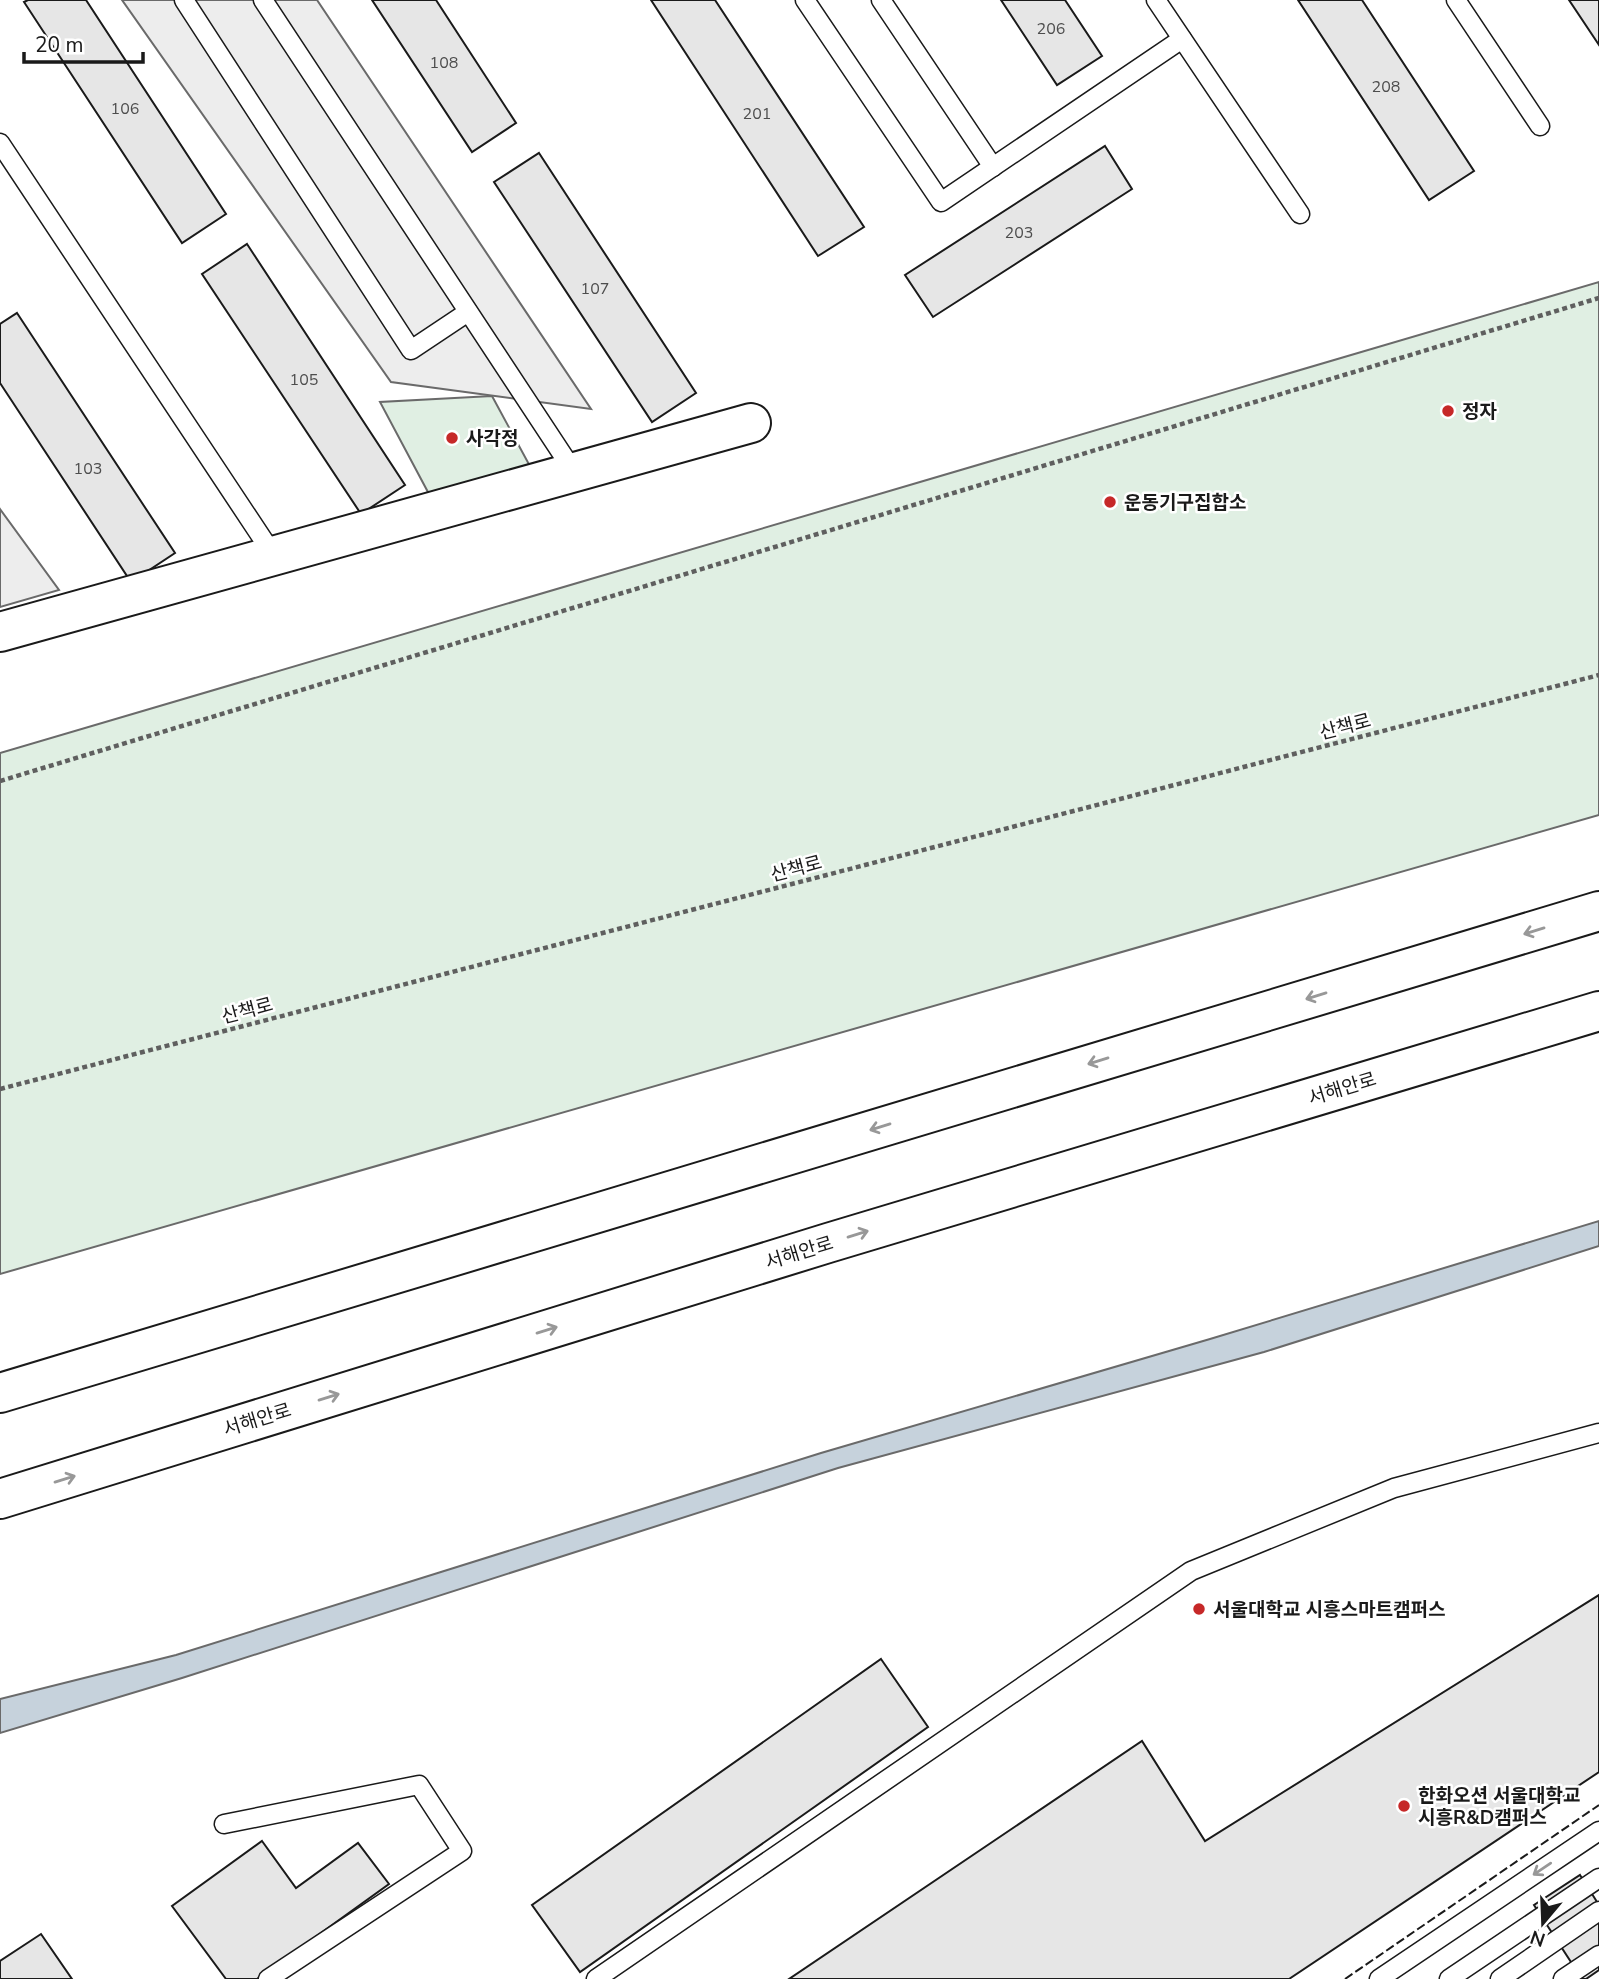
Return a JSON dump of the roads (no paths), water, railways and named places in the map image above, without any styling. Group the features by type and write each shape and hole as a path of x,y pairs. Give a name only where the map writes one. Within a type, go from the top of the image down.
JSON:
{"main road":[{"path":"0,632 751,423"},
{"path":"0,1393 1599,911"},
{"name":"서해안로","path":"0,1499 814,1247 1599,1011"}],"lane":[{"path":"184,0 411,350 468,312"},
{"path":"263,0 573,472"},
{"path":"805,0 941,202 1182,39"},
{"path":"881,0 993,167"},
{"path":"1156,0 1300,214"},
{"path":"1456,0 1540,126"},
{"path":"0,143 274,556"},
{"path":"596,1979 1191,1570 1394,1488 1599,1433"},
{"path":"224,1824 419,1785 462,1851 268,1979"},
{"path":"1379,1979 1599,1831"},
{"path":"1449,1979 1599,1878"},
{"path":"1500,1979 1599,1911"},
{"path":"1563,1979 1599,1955"}],"place":[{"name":"정자","path":"1448,411"},
{"name":"사각정","path":"452,438"},
{"name":"운동기구집합소","path":"1110,502"},
{"name":"서울대학교 시흥스마트캠퍼스","path":"1199,1609"},
{"name":"한화오션 서울대학교 시흥R&D캠퍼스","path":"1404,1806"}]}
